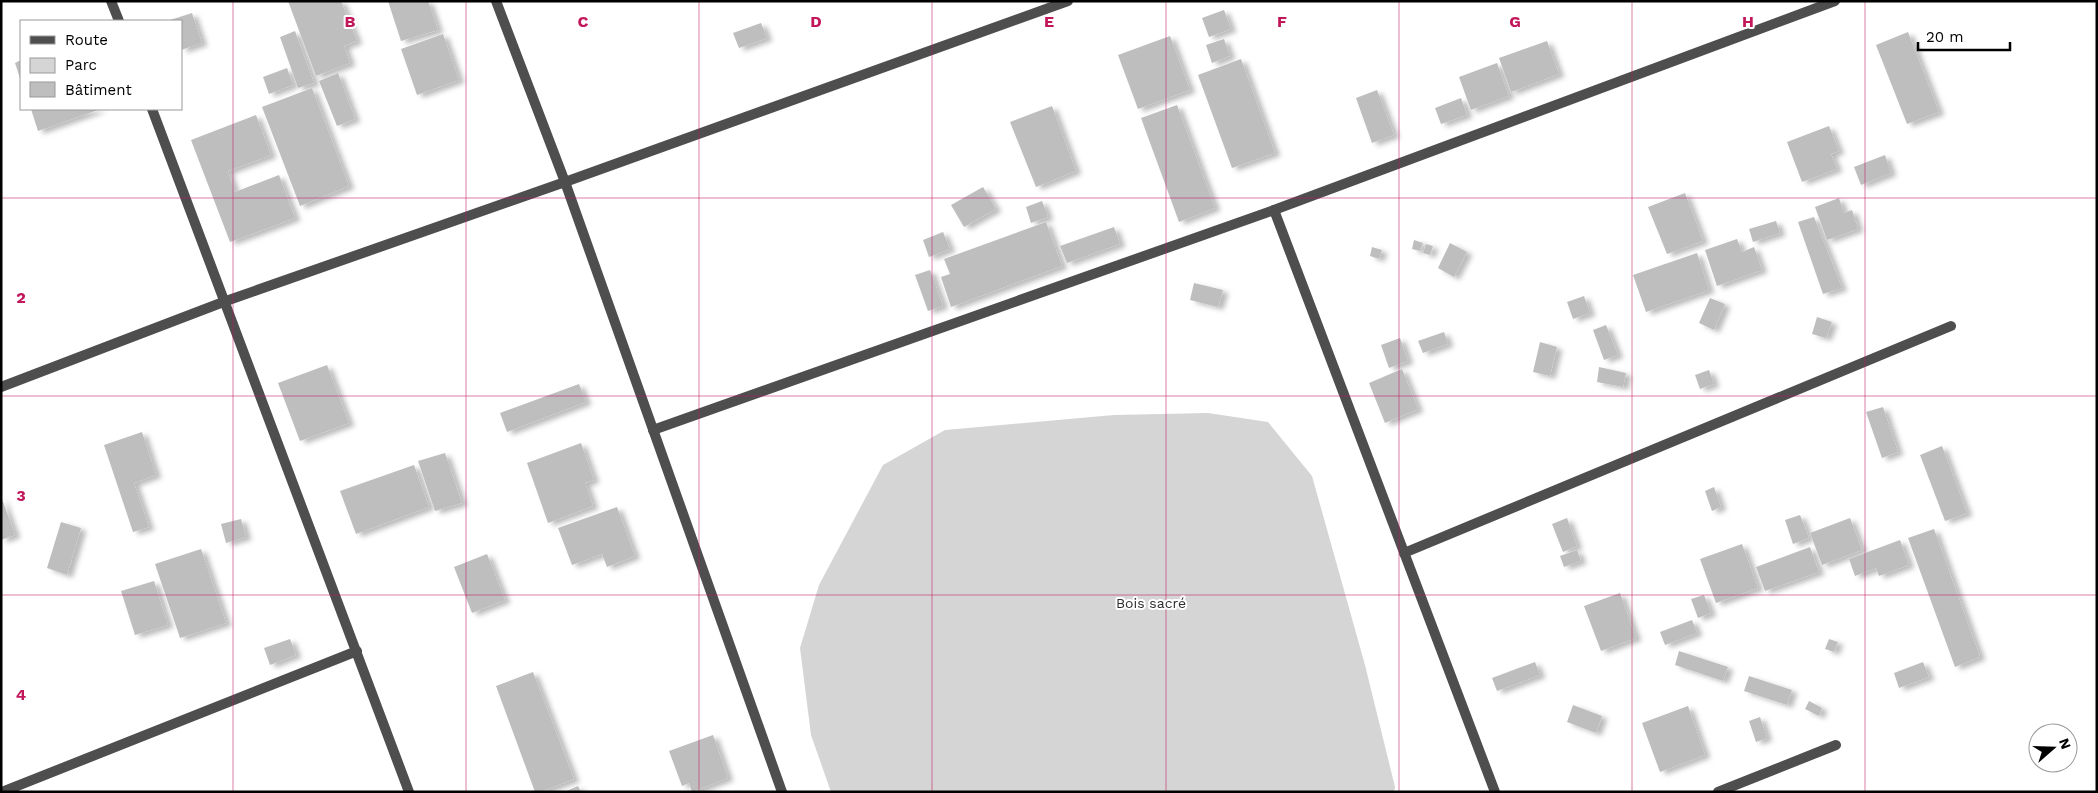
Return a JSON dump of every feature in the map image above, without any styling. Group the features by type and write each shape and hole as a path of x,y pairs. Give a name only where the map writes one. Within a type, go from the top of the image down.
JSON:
{"street":[{"path":"111,1 119,20"},
{"path":"496,1 564,182 782,792"},
{"path":"1,387 226,301 1068,1"},
{"path":"653,430 1274,210 1835,1"},
{"path":"152,110 226,301 409,792"},
{"path":"1274,210 1495,792"},
{"path":"1404,553 1952,326"},
{"path":"2,792 357,651"},
{"path":"1718,792 1836,745"}],"green space":[{"name":"Bois sacré","path":"1208,413 1268,422 1312,476 1365,665 1395,787 1394,792 831,792 811,735 800,648 819,585 883,465 945,430 1114,415"}],"building":[{"path":"288,1 341,1 357,41 344,46 350,63 316,76"},
{"path":"388,1 428,1 438,30 401,41"},
{"path":"1224,10 1231,29 1209,37 1202,18"},
{"path":"192,13 202,43 182,50 182,20 170,20"},
{"path":"761,23 767,38 739,48 733,33"},
{"path":"295,31 314,83 298,88 280,37"},
{"path":"1908,32 1939,112 1907,124 1876,45"},
{"path":"443,34 459,80 417,95 401,49"},
{"path":"1170,36 1190,90 1138,109 1118,55"},
{"path":"1224,39 1230,56 1212,63 1206,45"},
{"path":"1547,41 1559,74 1511,92 1499,58"},
{"path":"1241,59 1275,153 1232,168 1198,75"},
{"path":"20,60 20,78 15,63"},
{"path":"1497,63 1509,96 1471,110 1459,77"},
{"path":"287,68 293,85 269,94 263,77"},
{"path":"338,73 355,119 337,126 319,81"},
{"path":"312,88 349,186 300,206 262,107"},
{"path":"1377,90 1394,135 1372,143 1356,98"},
{"path":"1461,98 1467,115 1441,124 1435,108"},
{"path":"1177,105 1215,208 1179,222 1141,118"},
{"path":"1052,106 1076,171 1036,187 1010,122"},
{"path":"31,110 98,110 38,131"},
{"path":"256,115 271,155 228,171 235,192 279,175 295,218 230,242 191,140"},
{"path":"1829,126 1839,151 1831,154 1837,169 1802,182 1787,142"},
{"path":"1885,155 1891,173 1861,185 1854,167"},
{"path":"983,187 996,209 964,227 951,205"},
{"path":"1685,193 1703,241 1667,254 1648,207"},
{"path":"1839,198 1844,213 1852,210 1858,229 1827,240 1815,207"},
{"path":"1042,201 1048,217 1031,223 1026,207"},
{"path":"1814,217 1842,288 1823,294 1798,222"},
{"path":"1776,221 1780,233 1753,242 1749,229"},
{"path":"1046,222 1062,266 951,307 941,277 950,274 944,259"},
{"path":"1114,227 1120,244 1067,263 1060,246"},
{"path":"943,232 950,249 929,257 923,240"},
{"path":"1737,239 1742,252 1754,247 1762,270 1717,286 1705,250"},
{"path":"1414,240 1423,243 1420,251 1412,249"},
{"path":"1450,243 1467,252 1454,277 1438,268"},
{"path":"1426,244 1433,246 1430,255 1423,253"},
{"path":"1372,247 1382,250 1379,259 1370,256"},
{"path":"1697,253 1709,290 1646,312 1633,275"},
{"path":"930,270 943,306 928,311 915,275"},
{"path":"1194,283 1223,290 1218,307 1190,300"},
{"path":"1584,296 1590,313 1573,319 1567,302"},
{"path":"1710,298 1725,304 1714,330 1699,323"},
{"path":"1817,317 1832,322 1826,338 1812,334"},
{"path":"1606,325 1618,355 1604,360 1593,330"},
{"path":"1444,332 1448,344 1423,353 1418,341"},
{"path":"1400,338 1408,361 1389,368 1381,345"},
{"path":"1540,342 1557,347 1550,376 1533,372"},
{"path":"327,365 349,423 300,441 278,383"},
{"path":"1599,367 1626,373 1623,387 1597,382"},
{"path":"1402,369 1418,409 1385,423 1369,383"},
{"path":"1709,370 1714,384 1700,389 1695,375"},
{"path":"579,384 586,402 507,432 500,413"},
{"path":"1883,407 1898,452 1882,458 1866,412"},
{"path":"142,432 156,475 134,483 149,527 133,532 104,445"},
{"path":"581,443 594,480 585,483 593,506 548,523 527,463"},
{"path":"1942,446 1967,513 1945,521 1920,455"},
{"path":"445,453 462,503 435,511 418,461"},
{"path":"414,465 429,507 356,534 340,491"},
{"path":"1714,487 1721,507 1712,511 1705,491"},
{"path":"1,496 15,535 1,540"},
{"path":"617,507 635,556 607,567 602,554 572,565 558,528"},
{"path":"1800,515 1809,538 1793,544 1785,520"},
{"path":"1567,518 1577,546 1563,552 1552,524"},
{"path":"1850,518 1862,550 1822,565 1810,533"},
{"path":"241,519 246,537 226,543 221,524"},
{"path":"61,522 81,528 67,575 47,568"},
{"path":"1934,529 1980,657 1955,667 1908,538"},
{"path":"1900,540 1909,565 1879,576 1876,568 1855,576 1849,559"},
{"path":"1742,544 1758,588 1716,603 1700,559"},
{"path":"1810,547 1819,572 1765,591 1756,567"},
{"path":"201,549 226,623 180,638 155,564"},
{"path":"1577,550 1581,561 1564,567 1560,556"},
{"path":"487,554 505,600 472,613 454,567"},
{"path":"154,581 168,625 135,635 121,591"},
{"path":"1620,593 1636,638 1601,651 1584,606"},
{"path":"1704,595 1711,613 1698,618 1691,599"},
{"path":"1692,620 1697,633 1665,645 1660,632"},
{"path":"290,639 296,655 270,665 264,648"},
{"path":"1829,639 1838,642 1834,652 1825,649"},
{"path":"1679,651 1728,667 1723,681 1675,665"},
{"path":"1535,662 1540,675 1497,691 1492,678"},
{"path":"1923,662 1929,677 1899,688 1894,673"},
{"path":"533,672 574,779 540,792 535,792 496,686"},
{"path":"1749,676 1792,690 1787,705 1744,691"},
{"path":"1809,701 1822,708 1819,716 1805,709"},
{"path":"1573,705 1602,716 1596,733 1567,722"},
{"path":"1688,706 1705,755 1660,772 1642,723"},
{"path":"1760,717 1767,738 1756,742 1749,721"},
{"path":"713,735 728,778 692,792 689,783 682,786 669,751"},
{"path":"578,786 581,792 564,792"}]}
